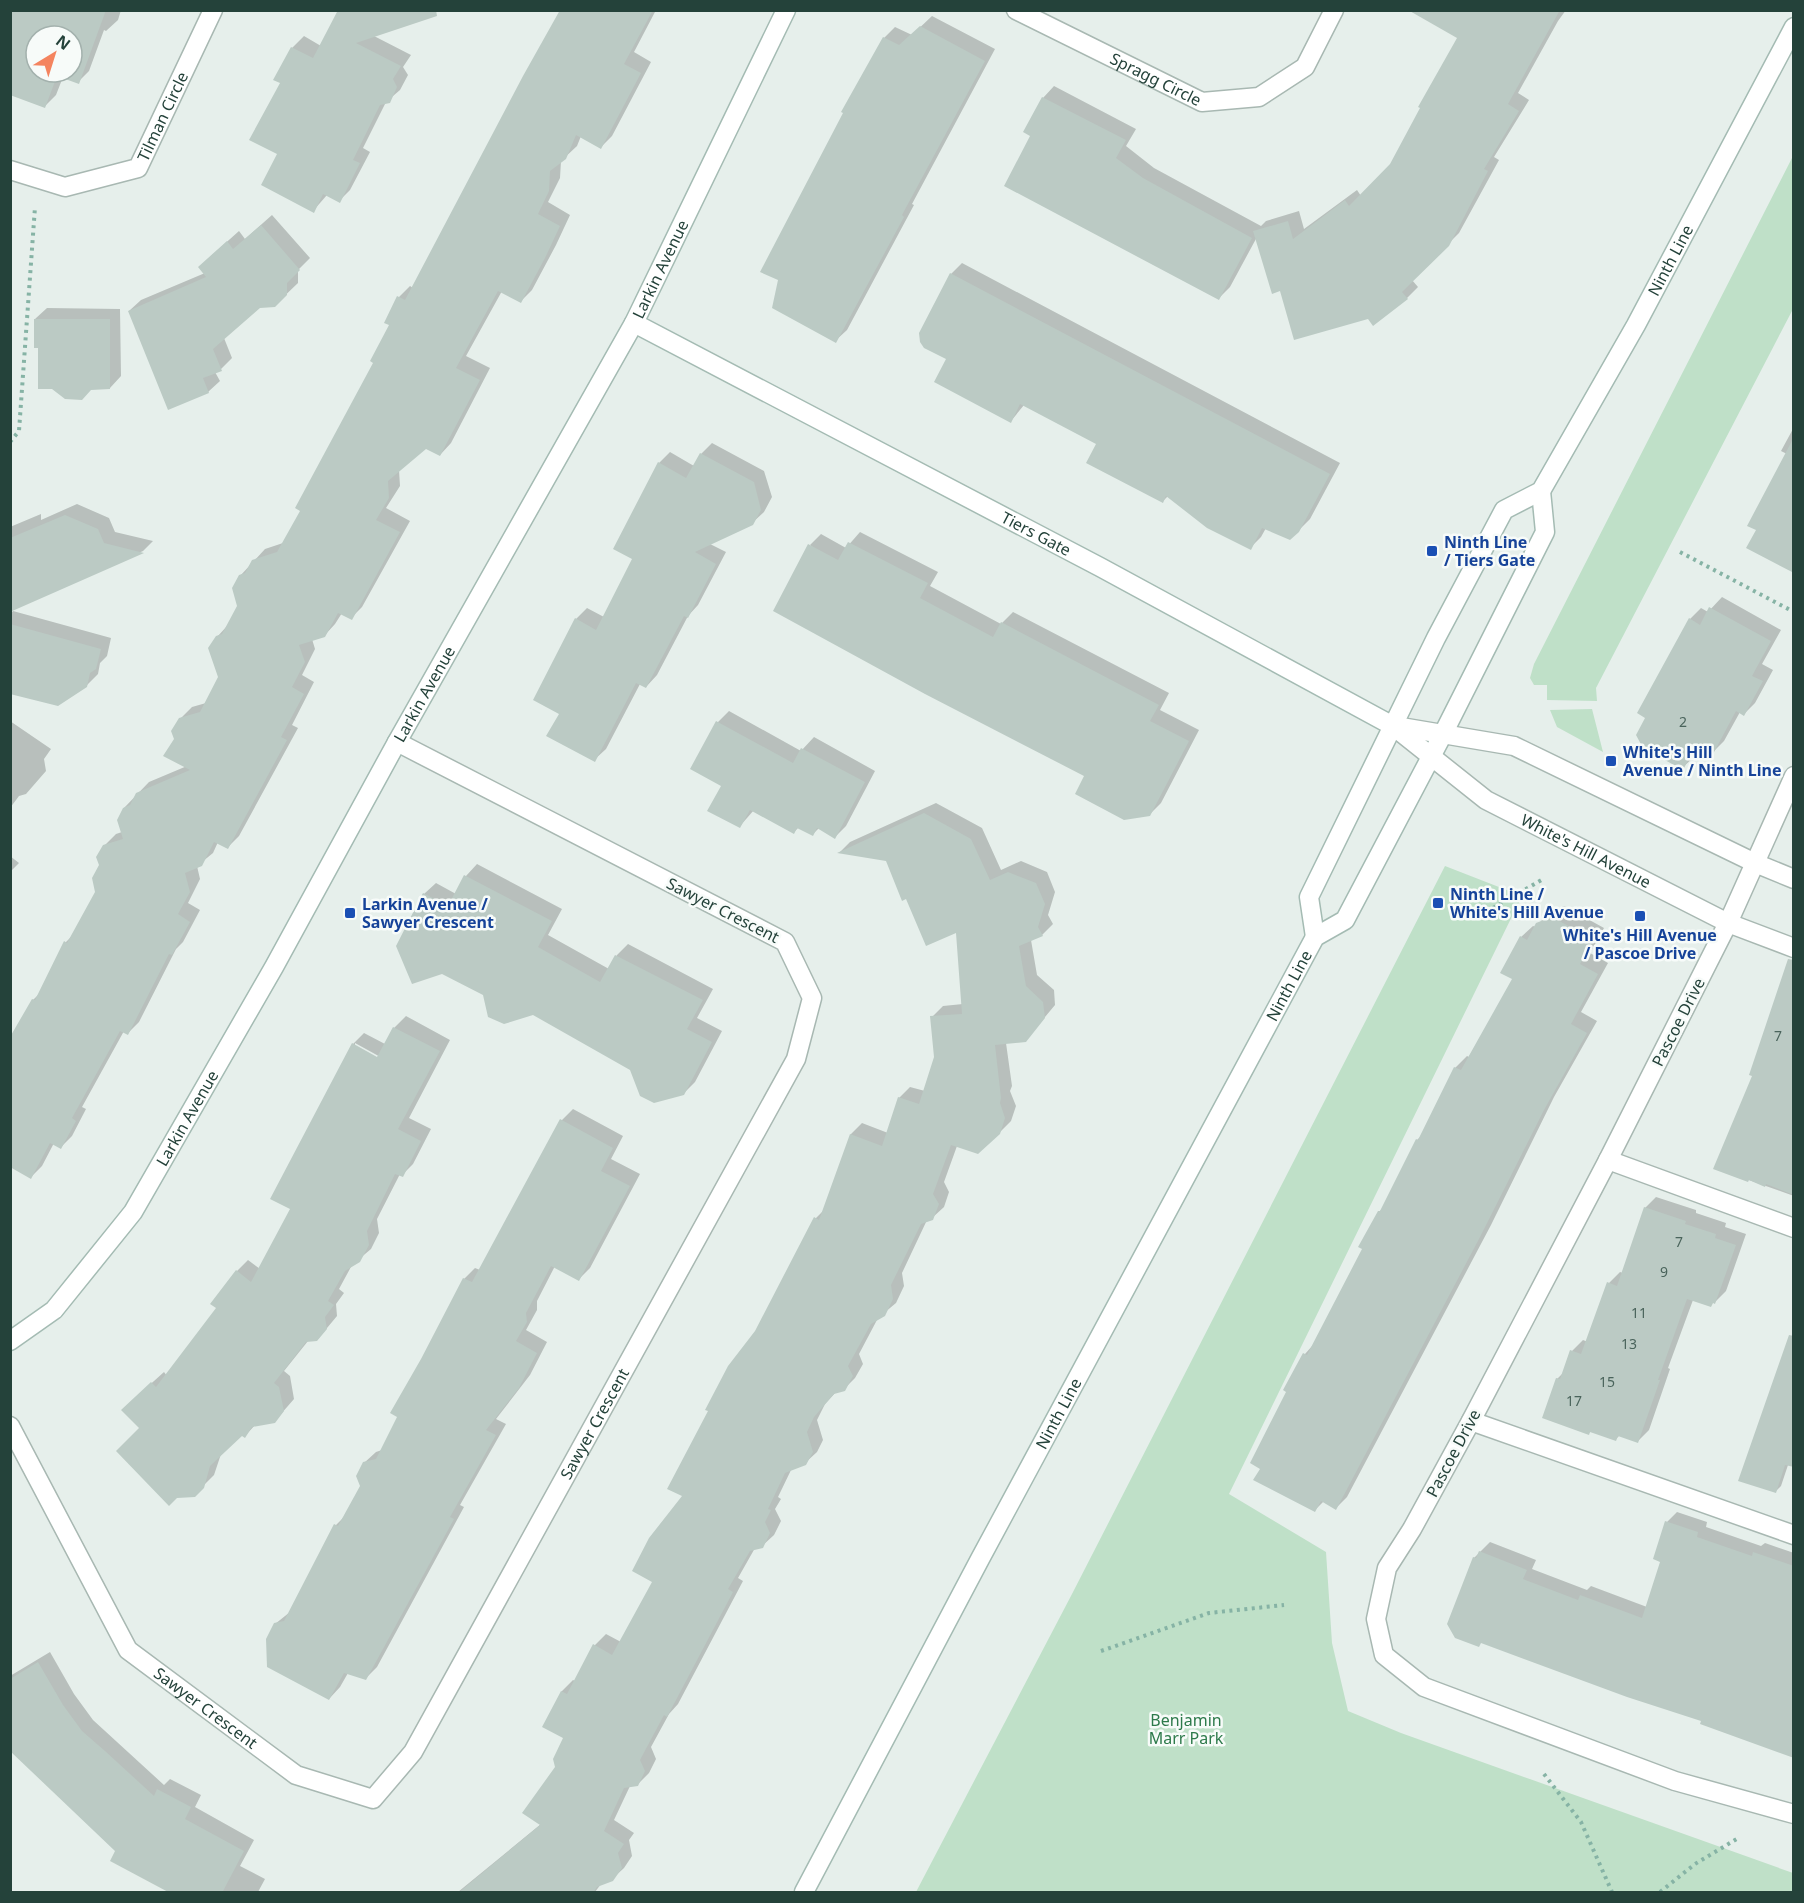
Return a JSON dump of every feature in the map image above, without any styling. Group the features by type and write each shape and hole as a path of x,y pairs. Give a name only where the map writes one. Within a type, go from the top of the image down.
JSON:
{"street":[{"name":"Tilman Circle","path":"10,170 65,187 138,168 213,10"},
{"name":"Larkin Avenue","path":"10,1341 54,1310 133,1212 274,967 397,742 633,323 786,10"},
{"name":"Spragg Circle","path":"1016,10 1202,102 1259,97 1305,67 1334,10"},
{"name":"Ninth Line","path":"1315,937 1309,897 1436,638 1504,510 1541,491 1636,325 1794,27"},
{"name":"Tiers Gate","path":"633,323 1100,567 1393,726 1443,734"},
{"name":"Ninth Line","path":"804,1893 980,1559 1315,937 1345,920 1432,756 1545,532 1541,491"},
{"name":"White's Hill Avenue","path":"1393,726 1486,800 1728,923 1794,948"},
{"path":"1443,734 1514,746 1755,863 1794,879"},
{"name":"Sawyer Crescent","path":"10,1426 128,1650 296,1775 374,1799 413,1752 796,1059 812,998 785,942 397,742"},
{"name":"Pascoe Drive","path":"1794,776 1728,923 1608,1160 1471,1421 1412,1529 1387,1568 1376,1619 1384,1654 1424,1688 1675,1781 1794,1814"},
{"path":"1608,1160 1794,1228"},
{"path":"1471,1421 1794,1535"}],"path":[{"path":"10,442 19,431 37,178"},
{"path":"1680,552 1794,612"},
{"path":"1493,908 1543,879"},
{"path":"1101,1651 1209,1613 1284,1605"},
{"path":"1544,1774 1581,1822 1612,1893"},
{"path":"1660,1893 1695,1864 1740,1837"}],"green space":[{"path":"1793,156 1793,309 1596,688 1597,701 1547,700 1547,685 1534,685 1530,678 1534,664"},
{"path":"1592,709 1603,752 1557,727 1550,710"},
{"name":"Benjamin Marr Park","path":"1445,866 1522,896 1229,1494 1326,1552 1332,1643 1348,1711 1401,1733 1793,1873 1793,1892 916,1892 1072,1594"}],"building":[{"path":"10,10 106,10 84,70 84,24 24,24 24,84 54,84 45,108 10,95"},
{"path":"338,10 436,10 437,16 356,43 401,66 393,79 397,87 390,103 380,105 353,160 360,163 340,203 323,194 314,213 261,185 277,154 249,140 280,83 273,80 291,47 313,58"},
{"path":"560,10 653,10 624,64 641,73 601,149 576,135 566,159 550,171 549,191 538,214 560,226 545,258 521,303 498,291 456,368 480,380 440,456 426,449 388,481 389,498 376,520 400,532 352,620 338,613 325,637 299,645 305,662 292,687 304,694 281,737 287,740 228,849 214,842 202,866 185,873 190,892 178,914 190,922 172,955 169,954 128,1035 120,1031 72,1118 76,1121 61,1149 50,1143 31,1179 10,1167 10,1037 32,999 35,1000 64,941 67,943 95,892 92,878 99,865 96,857 103,845 123,839 117,820 123,808 130,805 136,793 190,770 163,756 174,739 171,731 179,718 200,712 218,677 208,648 216,636 222,634 237,606 232,588 239,575 245,573 252,560 277,552 300,511 295,508 373,363 370,361 389,325 384,323 397,296 405,300"},
{"path":"1408,10 1560,10 1508,104 1519,111 1484,169 1488,171 1449,246 1402,292 1408,299 1373,326 1368,319 1294,340 1280,291 1272,294 1253,231 1288,221 1293,239 1345,200 1349,206 1390,164 1420,108 1418,107 1457,38"},
{"path":"920,26 985,61 836,343 772,308 778,280 760,272 843,113 841,112 883,37 899,45"},
{"path":"1042,97 1126,140 1116,158 1143,178 1252,238 1219,300 1004,186 1030,136 1023,132"},
{"path":"261,225 300,270 287,283 287,295 275,307 260,308 213,349 222,371 203,378 209,393 168,410 128,311 206,277 198,267 227,241 233,249"},
{"path":"950,273 1330,474 1299,532 1290,540 1262,528 1251,550 1207,528 1166,496 1163,503 1086,463 1096,444 1020,404 1011,423 934,382 946,359 924,348 920,342 919,333"},
{"path":"34,319 110,319 110,389 91,390 82,400 65,399 52,389 38,389 38,348 34,348"},
{"path":"1794,437 1794,573 1746,548 1756,530 1747,526"},
{"path":"700,453 754,482 761,510 753,525 695,552 716,564 688,618 684,616 646,688 636,683 595,762 546,736 559,714 533,700 575,618 596,630 632,559 613,549 658,462 686,478"},
{"path":"65,515 98,529 104,543 144,553 10,612 10,538"},
{"path":"848,542 928,583 920,598 993,637 1001,622 1159,705 1150,721 1189,741 1150,816 1124,820 1075,794 1084,776 925,694 773,611 808,544 838,560"},
{"path":"1709,607 1771,641 1752,676 1763,681 1744,716 1736,711 1713,754 1696,745 1683,770 1643,748 1636,735 1645,718 1637,713 1689,618 1700,625"},
{"path":"10,624 101,649 96,669 90,673 87,687 58,706 10,694"},
{"path":"716,721 793,763 801,748 865,782 835,839 817,828 813,836 797,828 794,834 750,810 740,828 707,811 721,786 690,769"},
{"path":"924,813 971,839 990,880 1008,872 1036,883 1045,904 1038,927 1043,936 1019,946 1026,986 1043,1002 1045,1018 1026,1042 995,1045 1000,1103 1005,1118 1000,1134 978,1154 951,1145 933,1194 939,1204 933,1220 921,1224 891,1285 893,1299 885,1316 871,1324 848,1366 853,1376 845,1391 834,1394 814,1417 807,1432 813,1452 806,1465 785,1473 768,1509 771,1510 765,1522 770,1533 763,1548 750,1551 728,1589 733,1592 667,1717 664,1715 640,1760 645,1771 638,1786 624,1788 604,1831 624,1844 618,1853 622,1868 613,1881 597,1887 593,1893 458,1893 540,1825 522,1813 555,1767 553,1759 563,1738 542,1727 561,1691 567,1694 593,1644 612,1655 652,1582 632,1571 649,1538 682,1496 667,1489 708,1411 705,1410 728,1366 755,1331 814,1217 819,1220 850,1134 882,1146 898,1097 919,1104 934,1057 930,1016 962,1014 956,933 926,946 906,899 902,901 886,861 837,853"},
{"path":"464,875 552,921 538,947 600,982 615,955 703,1000 687,1029 712,1042 684,1095 654,1103 640,1096 630,1070 533,1015 504,1024 488,1017 483,995 442,974 412,984 396,946 423,893 448,906"},
{"path":"1552,917 1594,940 1580,964 1598,974 1571,1024 1587,1033 1544,1110 1480,1237 1336,1510 1321,1501 1315,1512 1253,1480 1260,1469 1250,1463 1286,1392 1283,1390 1303,1353 1307,1355 1362,1249 1358,1247 1380,1211 1416,1139 1418,1140 1454,1067 1461,1070 1512,979 1500,973 1520,936 1527,940 1536,923"},
{"path":"1788,959 1794,960 1794,1195 1766,1184 1765,1187 1713,1169 1752,1076 1749,1075"},
{"path":"393,1027 440,1051 398,1129 421,1141 403,1177 395,1174 367,1231 369,1245 360,1262 345,1271 328,1301 334,1305 325,1317 327,1329 317,1341 306,1342 274,1383 279,1387 284,1411 275,1423 252,1427 245,1438 242,1436 210,1466 204,1488 195,1497 177,1498 169,1506 116,1451 139,1428 121,1410 151,1382 156,1387 216,1308 210,1304 236,1270 251,1282 290,1209 270,1199 352,1043 377,1057"},
{"path":"560,1119 613,1148 601,1171 630,1186 579,1281 551,1266 526,1313 527,1322 516,1341 537,1353 519,1388 486,1430 496,1435 450,1517 454,1519 366,1680 344,1673 329,1700 267,1667 266,1639 274,1623 284,1621 334,1524 338,1526 360,1486 356,1476 363,1462 376,1459 397,1417 390,1413 463,1278 472,1282"},
{"path":"1644,1207 1686,1221 1685,1224 1716,1234 1715,1238 1736,1245 1715,1304 1713,1303 1711,1307 1687,1299 1638,1443 1618,1436 1616,1441 1590,1432 1589,1435 1542,1418 1556,1378 1560,1379 1570,1350 1581,1354 1607,1282 1617,1286"},
{"path":"1789,1335 1794,1336 1794,1467 1785,1465 1776,1493 1738,1481"},
{"path":"1665,1521 1698,1532 1697,1537 1752,1556 1753,1552 1794,1566 1794,1758 1700,1724 1701,1721 1627,1697 1481,1643 1479,1647 1455,1638 1447,1624 1473,1557 1476,1558 1479,1551 1527,1570 1523,1579 1578,1600 1580,1595 1642,1618 1660,1562 1653,1559"},
{"path":"38,1662 63,1705 82,1731 154,1796 157,1789 191,1807 185,1819 244,1851 222,1893 170,1893 110,1861 115,1851 10,1751 10,1679"}],"place":[{"name":"Ninth Line / Tiers Gate","path":"1432,551"},
{"name":"White's Hill Avenue / Ninth Line","path":"1611,761"},
{"name":"Ninth Line / White's Hill Avenue","path":"1438,903"},
{"name":"Larkin Avenue / Sawyer Crescent","path":"350,913"},
{"name":"White's Hill Avenue / Pascoe Drive","path":"1640,916"}]}
